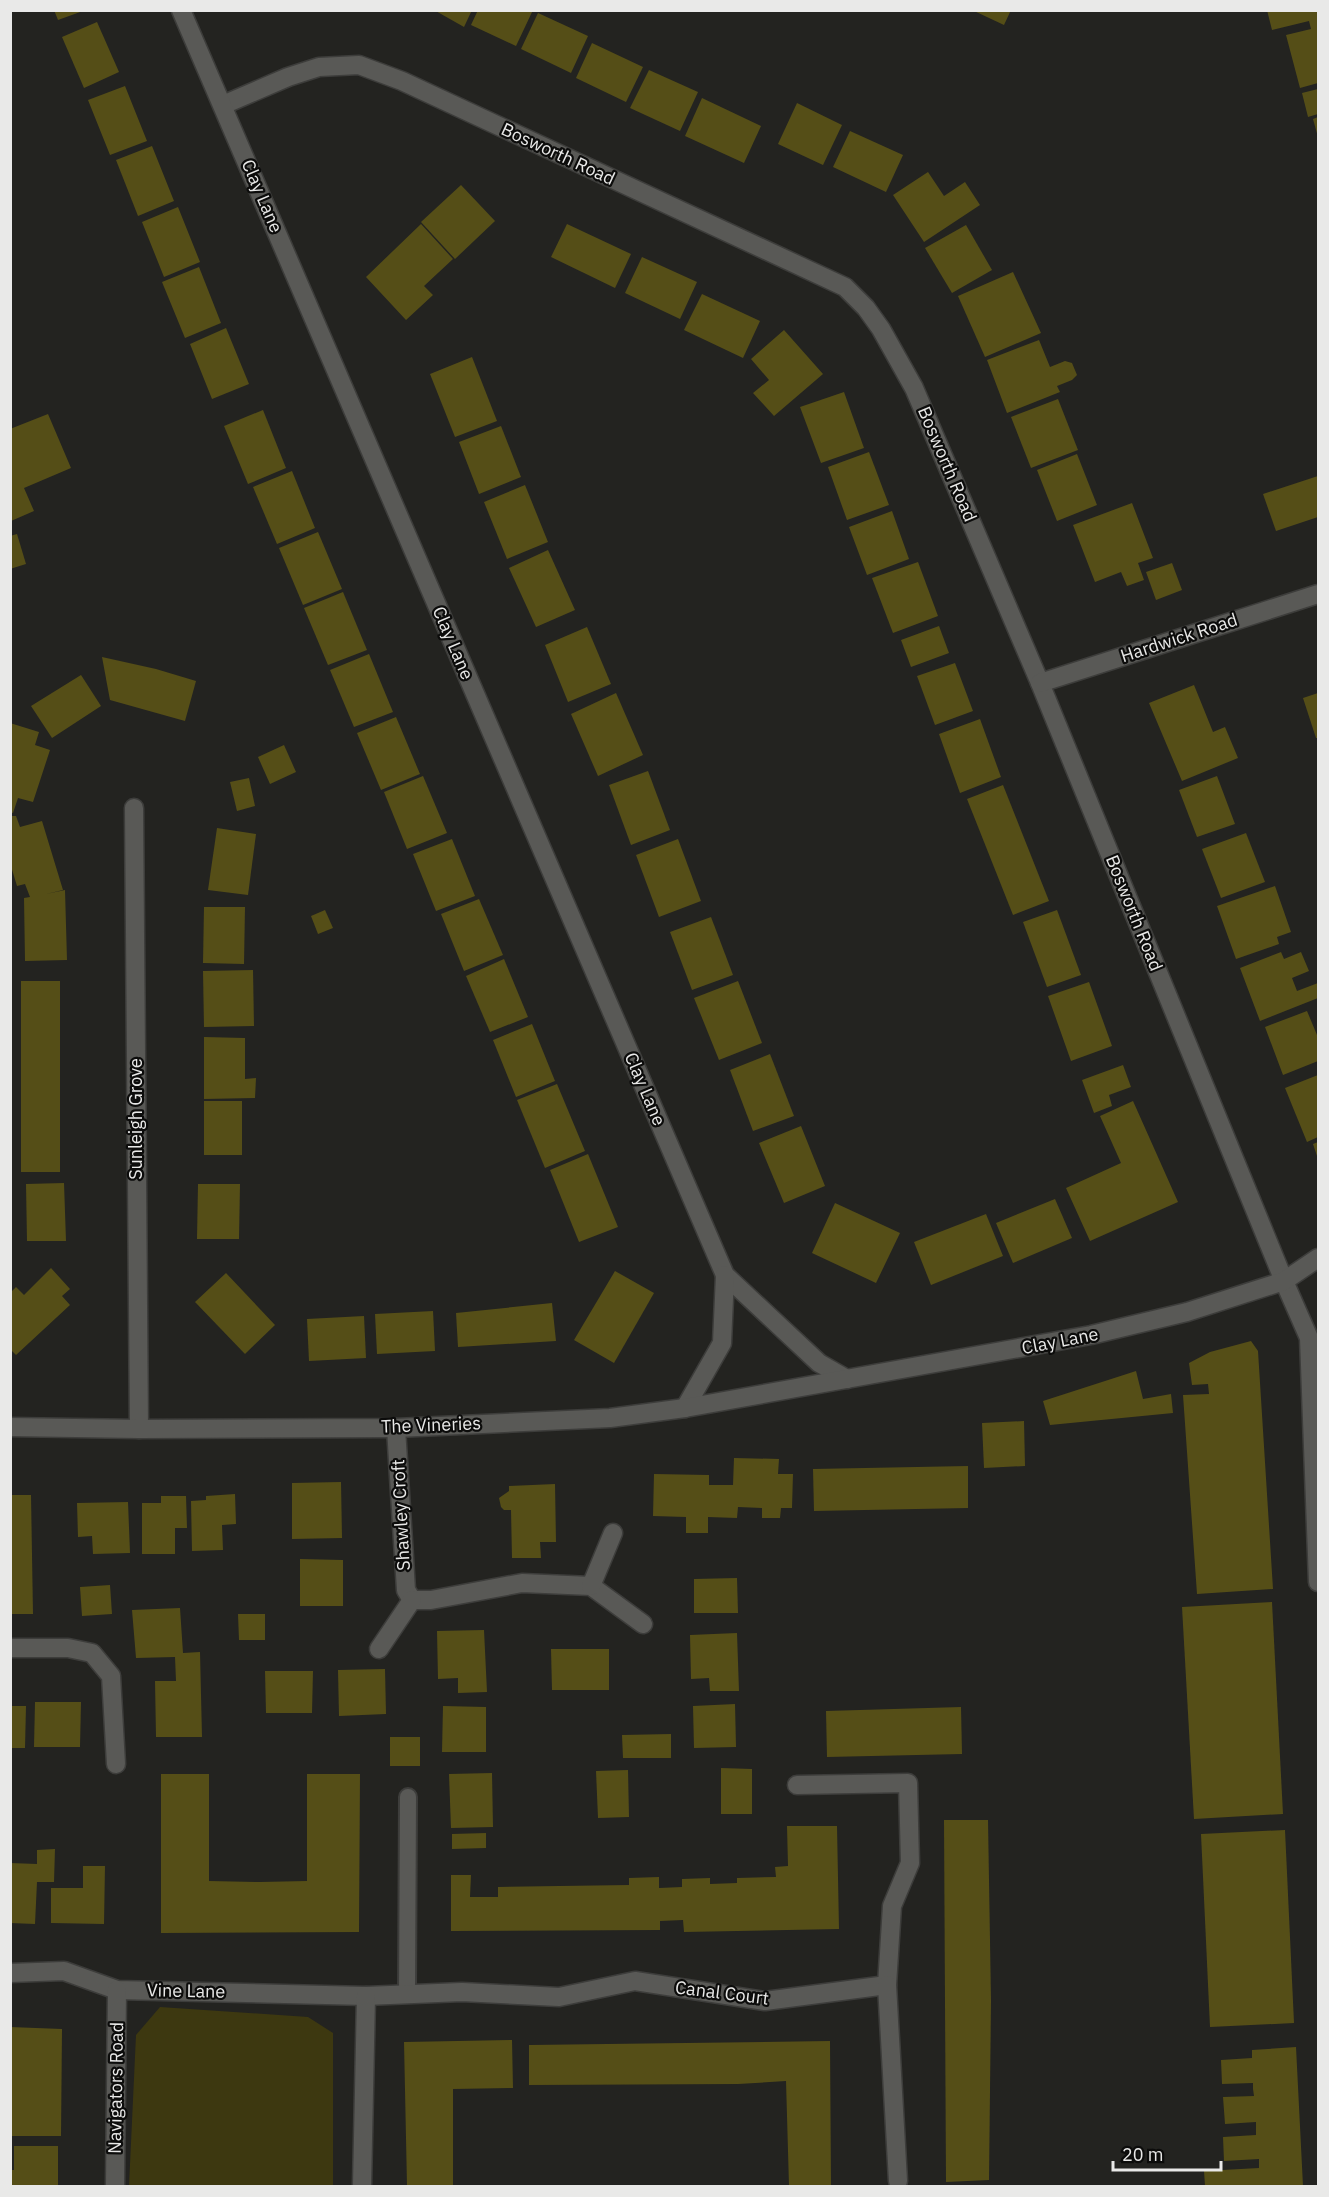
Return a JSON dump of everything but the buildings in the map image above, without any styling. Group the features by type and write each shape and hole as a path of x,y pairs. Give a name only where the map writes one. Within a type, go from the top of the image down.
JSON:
{"street":[{"name":"Clay Lane","path":"181,10 725,1275 819,1363 848,1378 1091,1335 1187,1312 1284,1281 1318,1258"},
{"name":"Bosworth Road","path":"223,105 288,77 319,67 359,65 402,81 845,287 866,308 881,329 914,388 1040,683 1309,1338 1318,1582"},
{"name":"Hardwick Road","path":"1040,683 1318,594"},
{"name":"Sunleigh Grove","path":"135,808 138,1429"},
{"name":"Clay Lane","path":"685,1408 722,1343 725,1275"},
{"name":"The Vineries","path":"10,1427 396,1428 610,1418 685,1408 848,1378"},
{"name":"Shawley Croft","path":"396,1428 406,1590 412,1600"},
{"path":"591,1586 613,1533"},
{"path":"379,1649 412,1600 430,1600 522,1583 591,1586 643,1624"},
{"path":"10,1648 68,1648 92,1653 111,1676 116,1764"},
{"path":"797,1785 908,1783 909,1863 892,1906 887,1985 898,2181"},
{"name":"Vine Lane","path":"10,1973 64,1971 117,1990 366,1996 462,1992 559,1997"},
{"name":"Canal Court","path":"559,1997 635,1982 765,2001 887,1985"},
{"name":"Navigators Road","path":"115,2187 117,1990"},
{"path":"362,2187 366,1996"}],"lane":[{"path":"407,1994 408,1797"}],"shaded area":[{"path":"160,2007 308,2017 333,2033 333,2186 129,2186 136,2035"}]}
